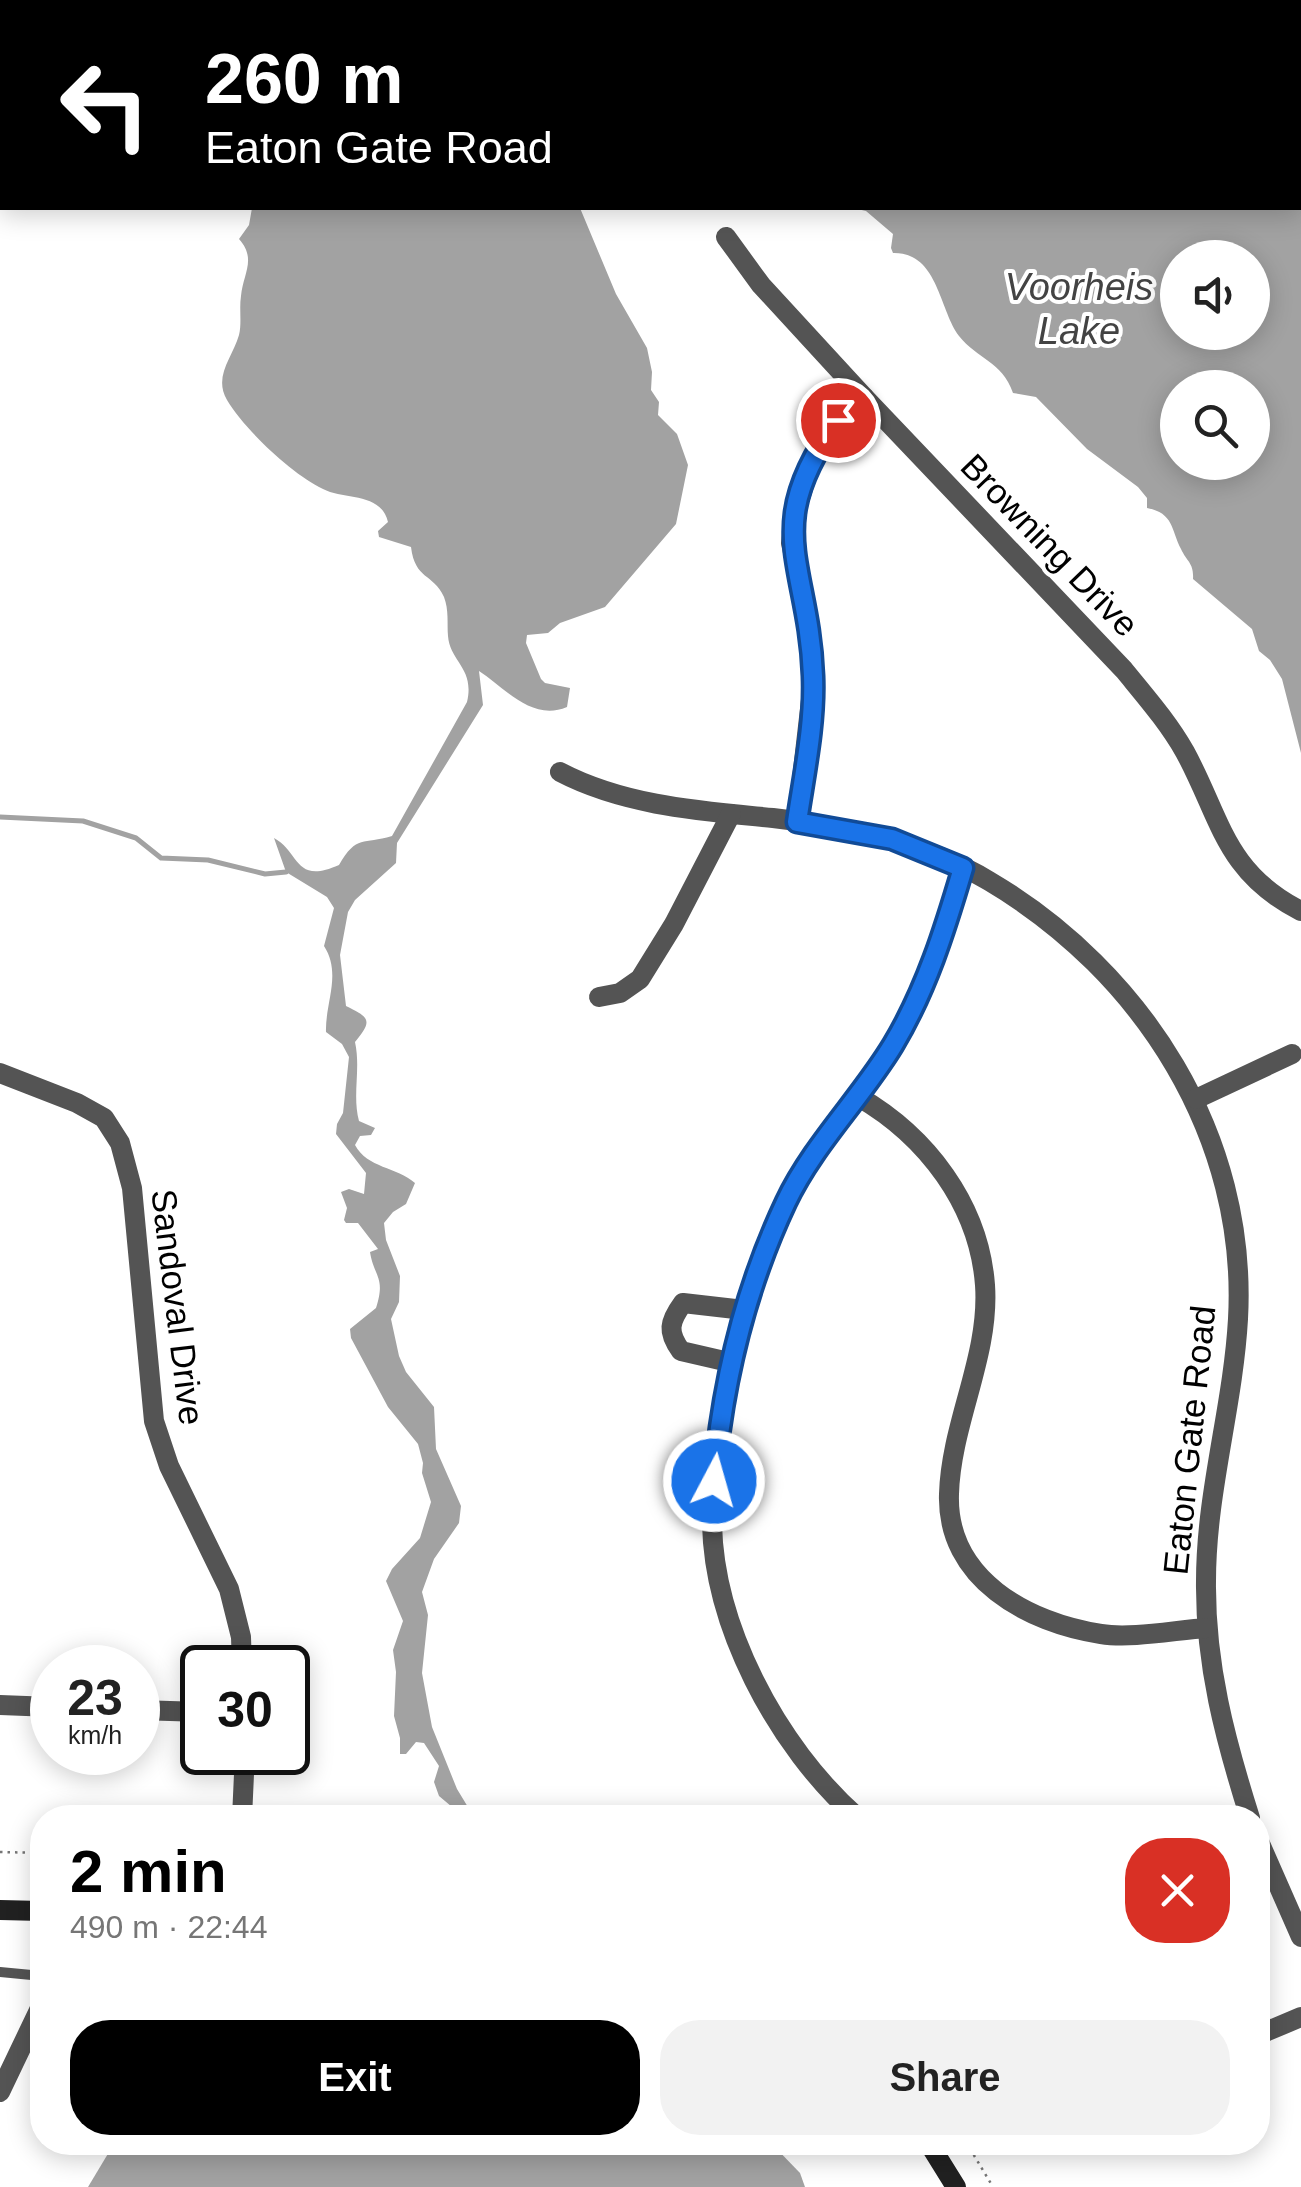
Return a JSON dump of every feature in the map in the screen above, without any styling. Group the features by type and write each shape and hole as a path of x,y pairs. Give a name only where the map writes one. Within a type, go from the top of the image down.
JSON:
{"main road":[{"path":"0,1910 30,1911"},
{"path":"936,2155 956,2187"}],"street":[{"name":"Browning Drive","path":"726,237 761,285 864,398 1162,714 1186,754 1231,852 1256,880 1301,910"},
{"path":"797,822 814,683 811,634 792,543 793,520 814,454 838,420 864,398"},
{"name":"Eaton Gate Road","path":"560,772 628,798 892,839 963,868 991,882 1076,944 1116,982 1147,1022 1196,1099 1230,1211 1238,1315 1207,1527 1207,1628 1217,1704 1246,1805"},
{"path":"599,997 620,993 640,979 674,924 731,814"},
{"path":"846,1805 775,1721 752,1676 731,1620 720,1579 712,1516 717,1446 744,1310 787,1199 859,1097 912,1011 940,945 963,868"},
{"path":"1196,1099 1292,1054"},
{"name":"Sandoval Drive","path":"0,1072 77,1102 104,1118 120,1143 132,1188 154,1421 168,1466 229,1589 241,1645"},
{"path":"859,1097 910,1134 943,1169 976,1240 985,1284 982,1336 949,1495 962,1552 980,1579 1010,1604 1047,1621 1104,1635 1207,1628"},
{"path":"733,1364 681,1352 670,1336 671,1319 683,1303 744,1310"},
{"path":"0,1705 30,1706"},
{"path":"243,1805 244,1775"},
{"path":"1270,1866 1301,1937"},
{"path":"1270,2030 1301,2017"},
{"path":"0,2092 30,2029"}],"lane":[{"path":"0,1972 30,1975"}],"path":[{"path":"0,1852 30,1853"},
{"path":"974,2155 993,2187"}],"water":[{"path":"252,210 581,210 616,294 647,348 651,390 659,402 658,415 677,434 688,465 676,524 605,607 560,623 548,633 527,635 526,643 541,679 570,688 567,707 531,707 479,671 483,705 397,843 396,863 355,900 348,912 340,955 346,1006 366,1021 355,1042 359,1121 375,1128 371,1135 360,1136 355,1145 367,1158 415,1183 406,1204 384,1223 400,1276 399,1302 391,1319 406,1372 434,1407 436,1449 461,1506 459,1523 434,1559 422,1592 428,1615 422,1673 432,1727 467,1805 450,1805 439,1796 434,1782 439,1766 424,1743 416,1742 406,1754 400,1754 394,1716 393,1650 403,1621 386,1581 420,1538 431,1502 418,1444 388,1407 351,1338 350,1329 376,1308 380,1290 370,1252 378,1249 358,1223 344,1220 347,1208 341,1192 349,1189 364,1194 366,1173 336,1134 343,1113 349,1057 342,1044 326,1032 332,967 324,946 334,908 327,897 286,872 274,838 299,864 314,871 339,865 361,842 392,836 467,702 468,681 450,645 444,597 416,565 411,547 379,537 378,531 388,522 384,512 370,501 323,489 297,473 257,437 227,400 223,375 239,335 248,260 239,239 249,225"},
{"name":"Voorheis Lake","path":"862,210 1301,210 1301,753 1282,679 1259,651 1252,629 1193,579 1191,566 1167,518 1147,508 1147,498 1138,487 1087,449 1036,397 1013,393 996,367 959,336 928,272 908,255 893,253 893,234"},
{"path":"107,2155 783,2155 800,2173 805,2187 88,2187"}],"waterway":[{"path":"0,817 83,821 136,838 161,858 208,860 265,874 286,872"}],"route":[{"path":"714,1481 717,1446 744,1310 787,1199 859,1097 912,1011 940,945 963,868 892,839 797,822 814,683 811,634 792,543 793,520 804,476 838,420"}]}
